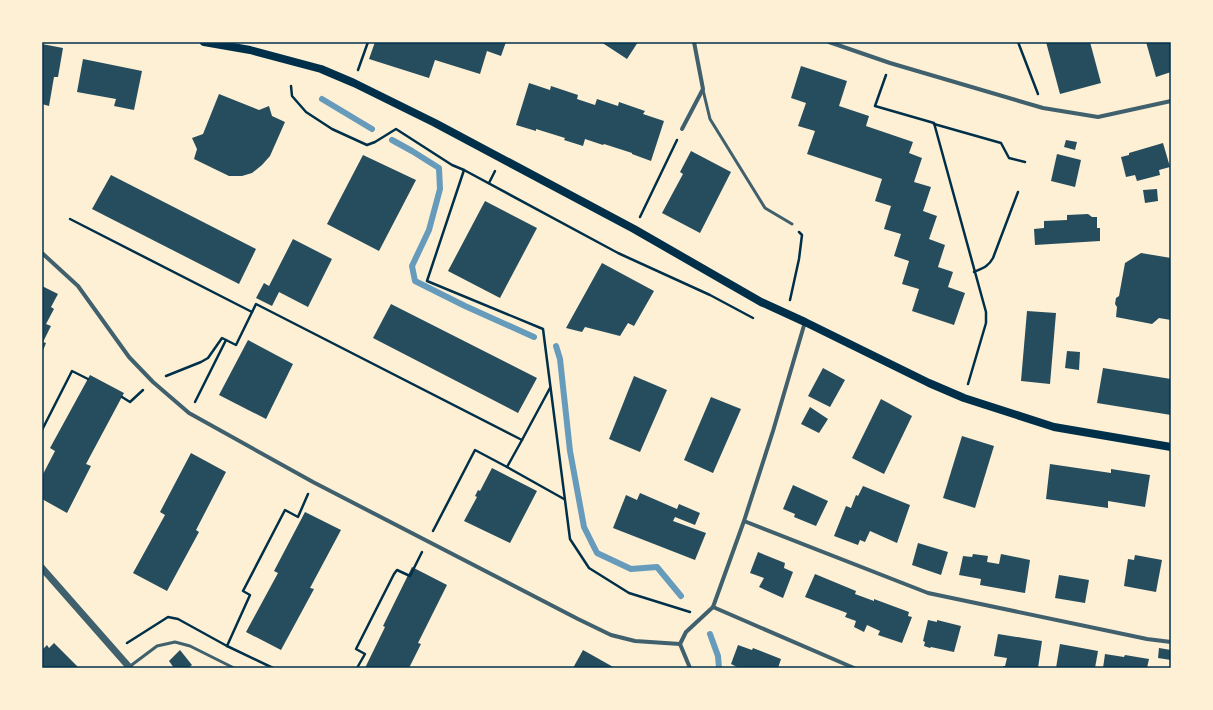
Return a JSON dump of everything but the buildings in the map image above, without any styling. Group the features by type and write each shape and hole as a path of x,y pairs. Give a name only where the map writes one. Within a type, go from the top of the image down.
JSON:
{"main road":[{"path":"204,42 250,50 300,63 321,69 354,84 435,124 634,229 761,302 964,398 1054,427 1171,448"}],"street":[{"path":"682,129 703,89 694,42"},
{"path":"828,42 890,63 1043,108 1098,117 1171,101"},
{"path":"42,253 78,286 129,357 153,382 189,413 427,542 611,635 635,641 680,644"},
{"path":"690,668 680,644 686,632 713,607 744,522 805,322"},
{"path":"744,522 928,593 1147,639 1171,642"},
{"path":"42,568 129,667"},
{"path":"713,607 854,668"}],"lane":[{"path":"703,89 710,119 765,208 792,224"},
{"path":"129,667 157,646 175,642 190,646 234,668"}],"path":[{"path":"354,84 368,42"},
{"path":"1018,42 1043,108"},
{"path":"884,80 875,106 1002,143 1009,158 1025,162"},
{"path":"291,86 292,96 306,112 332,129 367,145 375,142 396,129 452,165 464,170 618,253 710,295 753,318"},
{"path":"934,123 986,312 986,323 964,398"},
{"path":"634,229 682,129"},
{"path":"464,170 427,280 543,329 570,539 589,568 629,593 702,616"},
{"path":"974,272 986,267 993,258 1018,192"},
{"path":"70,218 252,312"},
{"path":"790,300 799,259 802,235 792,224"},
{"path":"122,397 130,402 153,382 208,358 222,338 236,345 256,304 522,440"},
{"path":"198,397 226,340"},
{"path":"42,430 72,371 88,379"},
{"path":"507,467 550,387"},
{"path":"357,668 364,654 356,649 394,574 397,570 410,576 475,450 564,499"},
{"path":"227,646 250,595 243,591 285,510 298,517 314,482"},
{"path":"115,651 168,617 178,619 227,646 273,668"}],"waterway":[{"path":"322,99 372,129"},
{"path":"392,140 439,168 440,189 429,230 412,266 415,281 465,306 534,337"},
{"path":"556,346 560,359 570,451 584,527 597,553 631,569 657,567 681,596"},
{"path":"710,634 718,656 719,668"}]}
